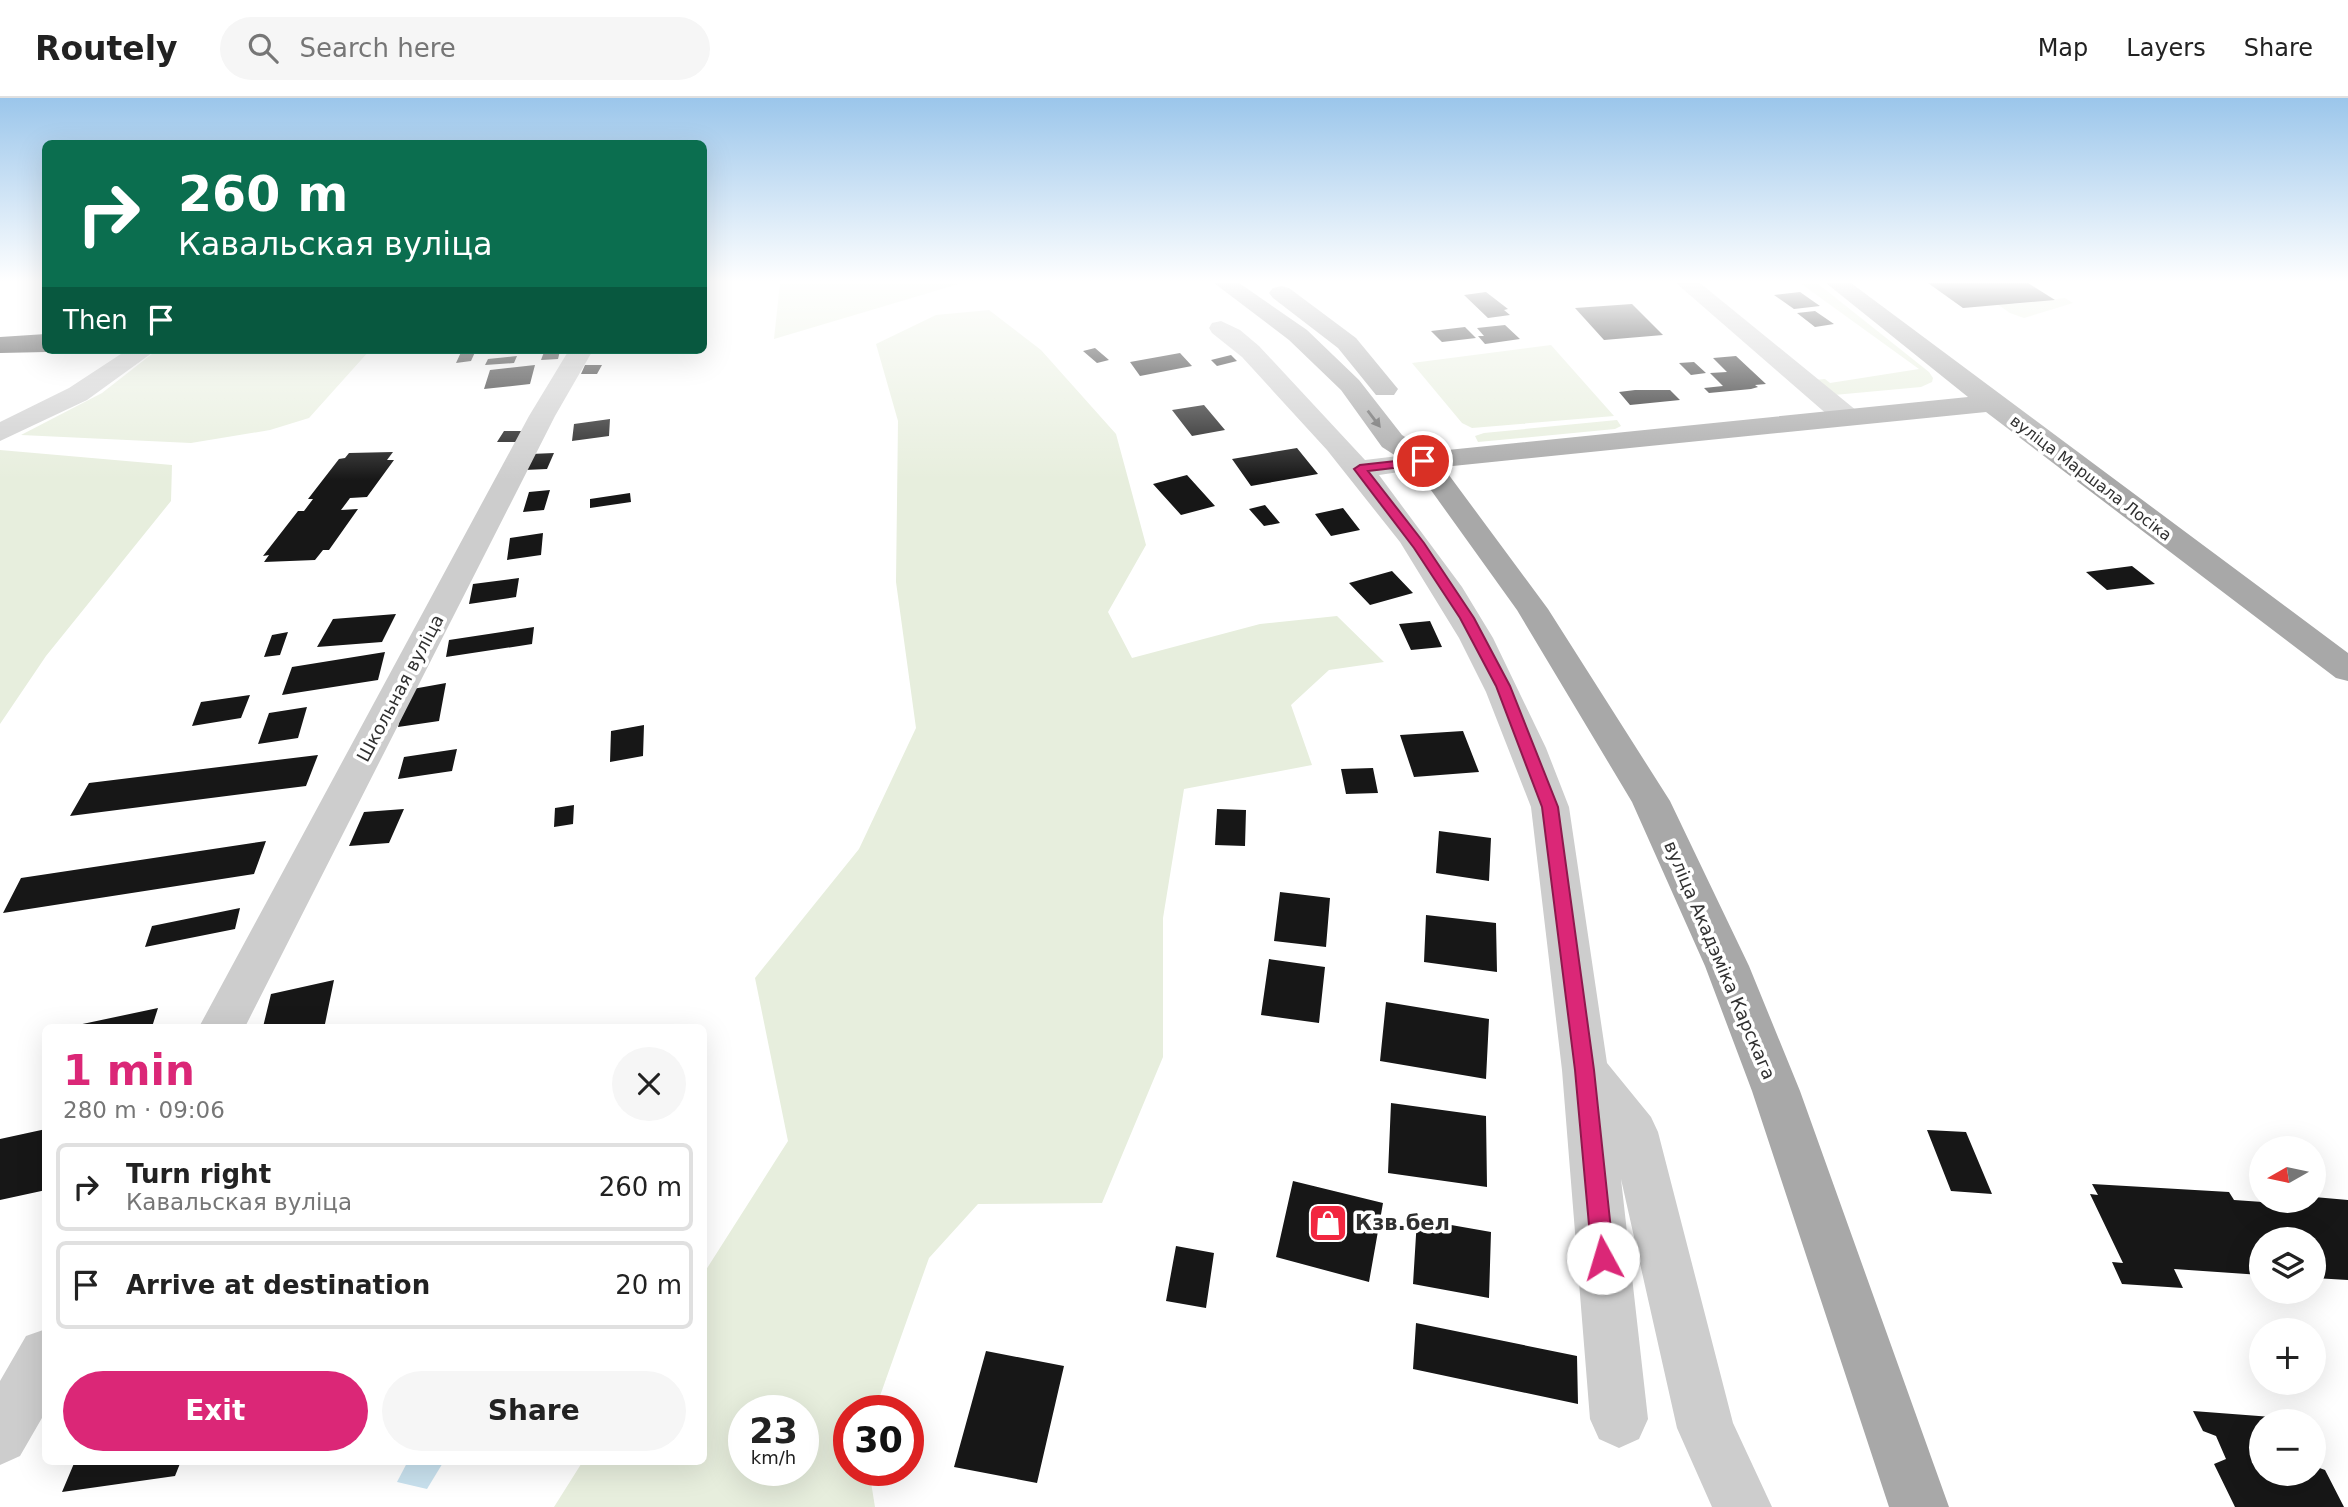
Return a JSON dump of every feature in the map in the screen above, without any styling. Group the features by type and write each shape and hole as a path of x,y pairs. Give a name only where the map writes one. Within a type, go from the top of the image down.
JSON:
{"main road":[{"name":"вуліца Акадэміка Карскага","path":"1312,349 1350,385 1392,441 1410,430"},
{"name":"вуліца Акадэміка Карскага","path":"1351,349 1532,609 1651,801 1727,967 1776,1091 1919,1507"},
{"name":"вуліца Маршала Лосіка","path":"1922,349 2348,670"},
{"path":"1410,430 1847,417 1992,403"}],"street":[{"path":"1250,349 1360,469 1420,546 1467,618 1503,686 1537,768 1550,807 1585,1070 1619,1419"},
{"path":"1766,349 1847,417"},
{"path":"0,433 78,394 138,354"},
{"name":"Школьная вуліца","path":"224,1024 542,416 579,354"},
{"path":"1360,469 1410,430"},
{"path":"1585,1070 1634,1132 1706,1428 1742,1507"},
{"path":"0,1436 42,1363"}],"green space":[{"path":"877,349 1039,349 1116,434 1146,545 1108,612 1132,658 1260,624 1337,616 1384,662 1329,670 1291,705 1312,765 1184,789 1163,918 1163,1057 1102,1203 978,1204 929,1258 880,1395 833,1395 833,1486 872,1486 875,1507 554,1507 580,1465 707,1465 707,1268 788,1141 755,978 859,849 916,728 896,582 898,421"},
{"path":"1522,349 1554,349 1614,416 1472,428 1462,423 1412,363"},
{"path":"1891,349 1900,349 1929,372 1933,378 1932,382 1921,387 1834,395 1814,380 1825,379 1830,383 1919,369"},
{"path":"152,354 366,354 309,418 270,430 191,443 21,435 102,393"},
{"path":"1617,420 1621,426 1615,429 1478,442 1475,436 1484,433"},
{"path":"0,450 172,465 171,501 46,656 0,724"}],"water":[{"path":"406,1465 442,1465 427,1489 397,1482"}],"building":[{"path":"0,349 42,349 42,352 0,353"},
{"path":"1096,349 1109,360 1097,363 1083,351"},
{"path":"1180,353 1192,366 1140,376 1130,362"},
{"path":"460,354 474,354 471,361 456,363"},
{"path":"543,354 559,354 558,359 541,360"},
{"path":"1231,355 1237,361 1217,366 1211,360"},
{"path":"517,356 514,363 485,365 488,359"},
{"path":"1736,356 1766,384 1755,385 1758,387 1751,389 1709,393 1704,388 1723,386 1710,373 1727,372 1713,358"},
{"path":"1694,362 1706,373 1691,375 1679,363"},
{"path":"535,365 530,384 484,389 490,370"},
{"path":"585,365 602,365 597,374 581,374"},
{"path":"1670,390 1680,400 1630,405 1619,392"},
{"path":"1204,405 1225,430 1192,436 1172,410"},
{"path":"610,419 609,436 572,441 574,424"},
{"path":"504,431 523,431 516,442 497,442"},
{"path":"1297,448 1318,474 1251,486 1232,459"},
{"path":"393,452 387,460 394,460 367,497 350,498 341,510 358,509 329,550 323,550 315,560 264,562 269,555 263,556 298,511 304,511 313,499 308,499 339,459 345,458 349,453"},
{"path":"554,453 547,469 524,470 531,454"},
{"path":"1187,475 1215,506 1181,515 1153,484"},
{"path":"550,490 544,510 523,512 529,492"},
{"path":"630,493 631,502 590,508 590,499"},
{"path":"1265,505 1280,523 1264,526 1249,509"},
{"path":"1343,508 1360,530 1331,536 1315,514"},
{"path":"543,533 541,555 507,560 510,538"},
{"path":"2132,566 2155,584 2107,590 2086,572"},
{"path":"1392,571 1413,593 1370,605 1349,583"},
{"path":"519,578 516,597 469,604 473,584"},
{"path":"396,614 382,642 317,647 333,619"},
{"path":"1430,621 1442,647 1411,650 1399,624"},
{"path":"534,627 532,644 446,657 449,640"},
{"path":"288,632 280,655 264,657 272,635"},
{"path":"385,652 378,680 282,695 292,667"},
{"path":"446,683 439,721 398,727 407,690"},
{"path":"250,695 241,718 192,726 201,702"},
{"path":"307,707 298,738 258,744 269,713"},
{"path":"644,725 643,756 610,762 611,731"},
{"path":"1463,731 1479,772 1414,777 1400,735"},
{"path":"457,749 452,771 398,779 404,757"},
{"path":"318,755 306,786 70,816 89,783"},
{"path":"1373,768 1378,793 1346,794 1341,769"},
{"path":"574,805 573,824 554,827 555,808"},
{"path":"404,809 389,843 349,846 364,812"},
{"path":"1217,809 1246,810 1245,846 1215,845"},
{"path":"1439,831 1491,838 1489,881 1436,873"},
{"path":"266,841 254,874 3,913 21,878"},
{"path":"1280,892 1330,898 1326,947 1274,941"},
{"path":"240,908 235,929 145,947 152,926"},
{"path":"1426,915 1496,923 1497,972 1424,962"},
{"path":"1269,959 1325,967 1319,1023 1261,1015"},
{"path":"334,980 325,1024 264,1024 271,994"},
{"path":"1386,1002 1489,1019 1486,1079 1380,1061"},
{"path":"158,1008 153,1024 82,1024"},
{"path":"1391,1103 1486,1116 1487,1187 1388,1173"},
{"path":"42,1130 42,1191 0,1200 0,1139"},
{"path":"1927,1130 1966,1132 1992,1194 1951,1191"},
{"path":"1293,1181 1383,1203 1369,1282 1276,1257"},
{"path":"2092,1184 2229,1192 2234,1200 2249,1201 2249,1213 2326,1213 2326,1198 2348,1200 2348,1280 2326,1279 2326,1227 2249,1227 2249,1274 2174,1269 2183,1288 2122,1284 2112,1262 2123,1263 2090,1194 2098,1195"},
{"path":"1417,1219 1491,1232 1489,1298 1413,1284"},
{"path":"1176,1246 1214,1253 1206,1308 1166,1301"},
{"path":"1416,1323 1577,1356 1578,1404 1413,1369"},
{"path":"986,1351 1064,1366 1037,1483 954,1467"},
{"path":"2193,1411 2249,1415 2249,1486 2326,1486 2326,1472 2344,1507 2235,1507 2214,1464 2226,1459 2216,1436 2203,1431"},
{"path":"73,1465 179,1465 175,1476 62,1492"}],"place":[{"name":"Кзв.бел","path":"1328,1223"}],"route":[{"path":"1423,461 1360,469 1420,546 1467,618 1503,686 1550,807 1585,1070 1603,1258"}]}
